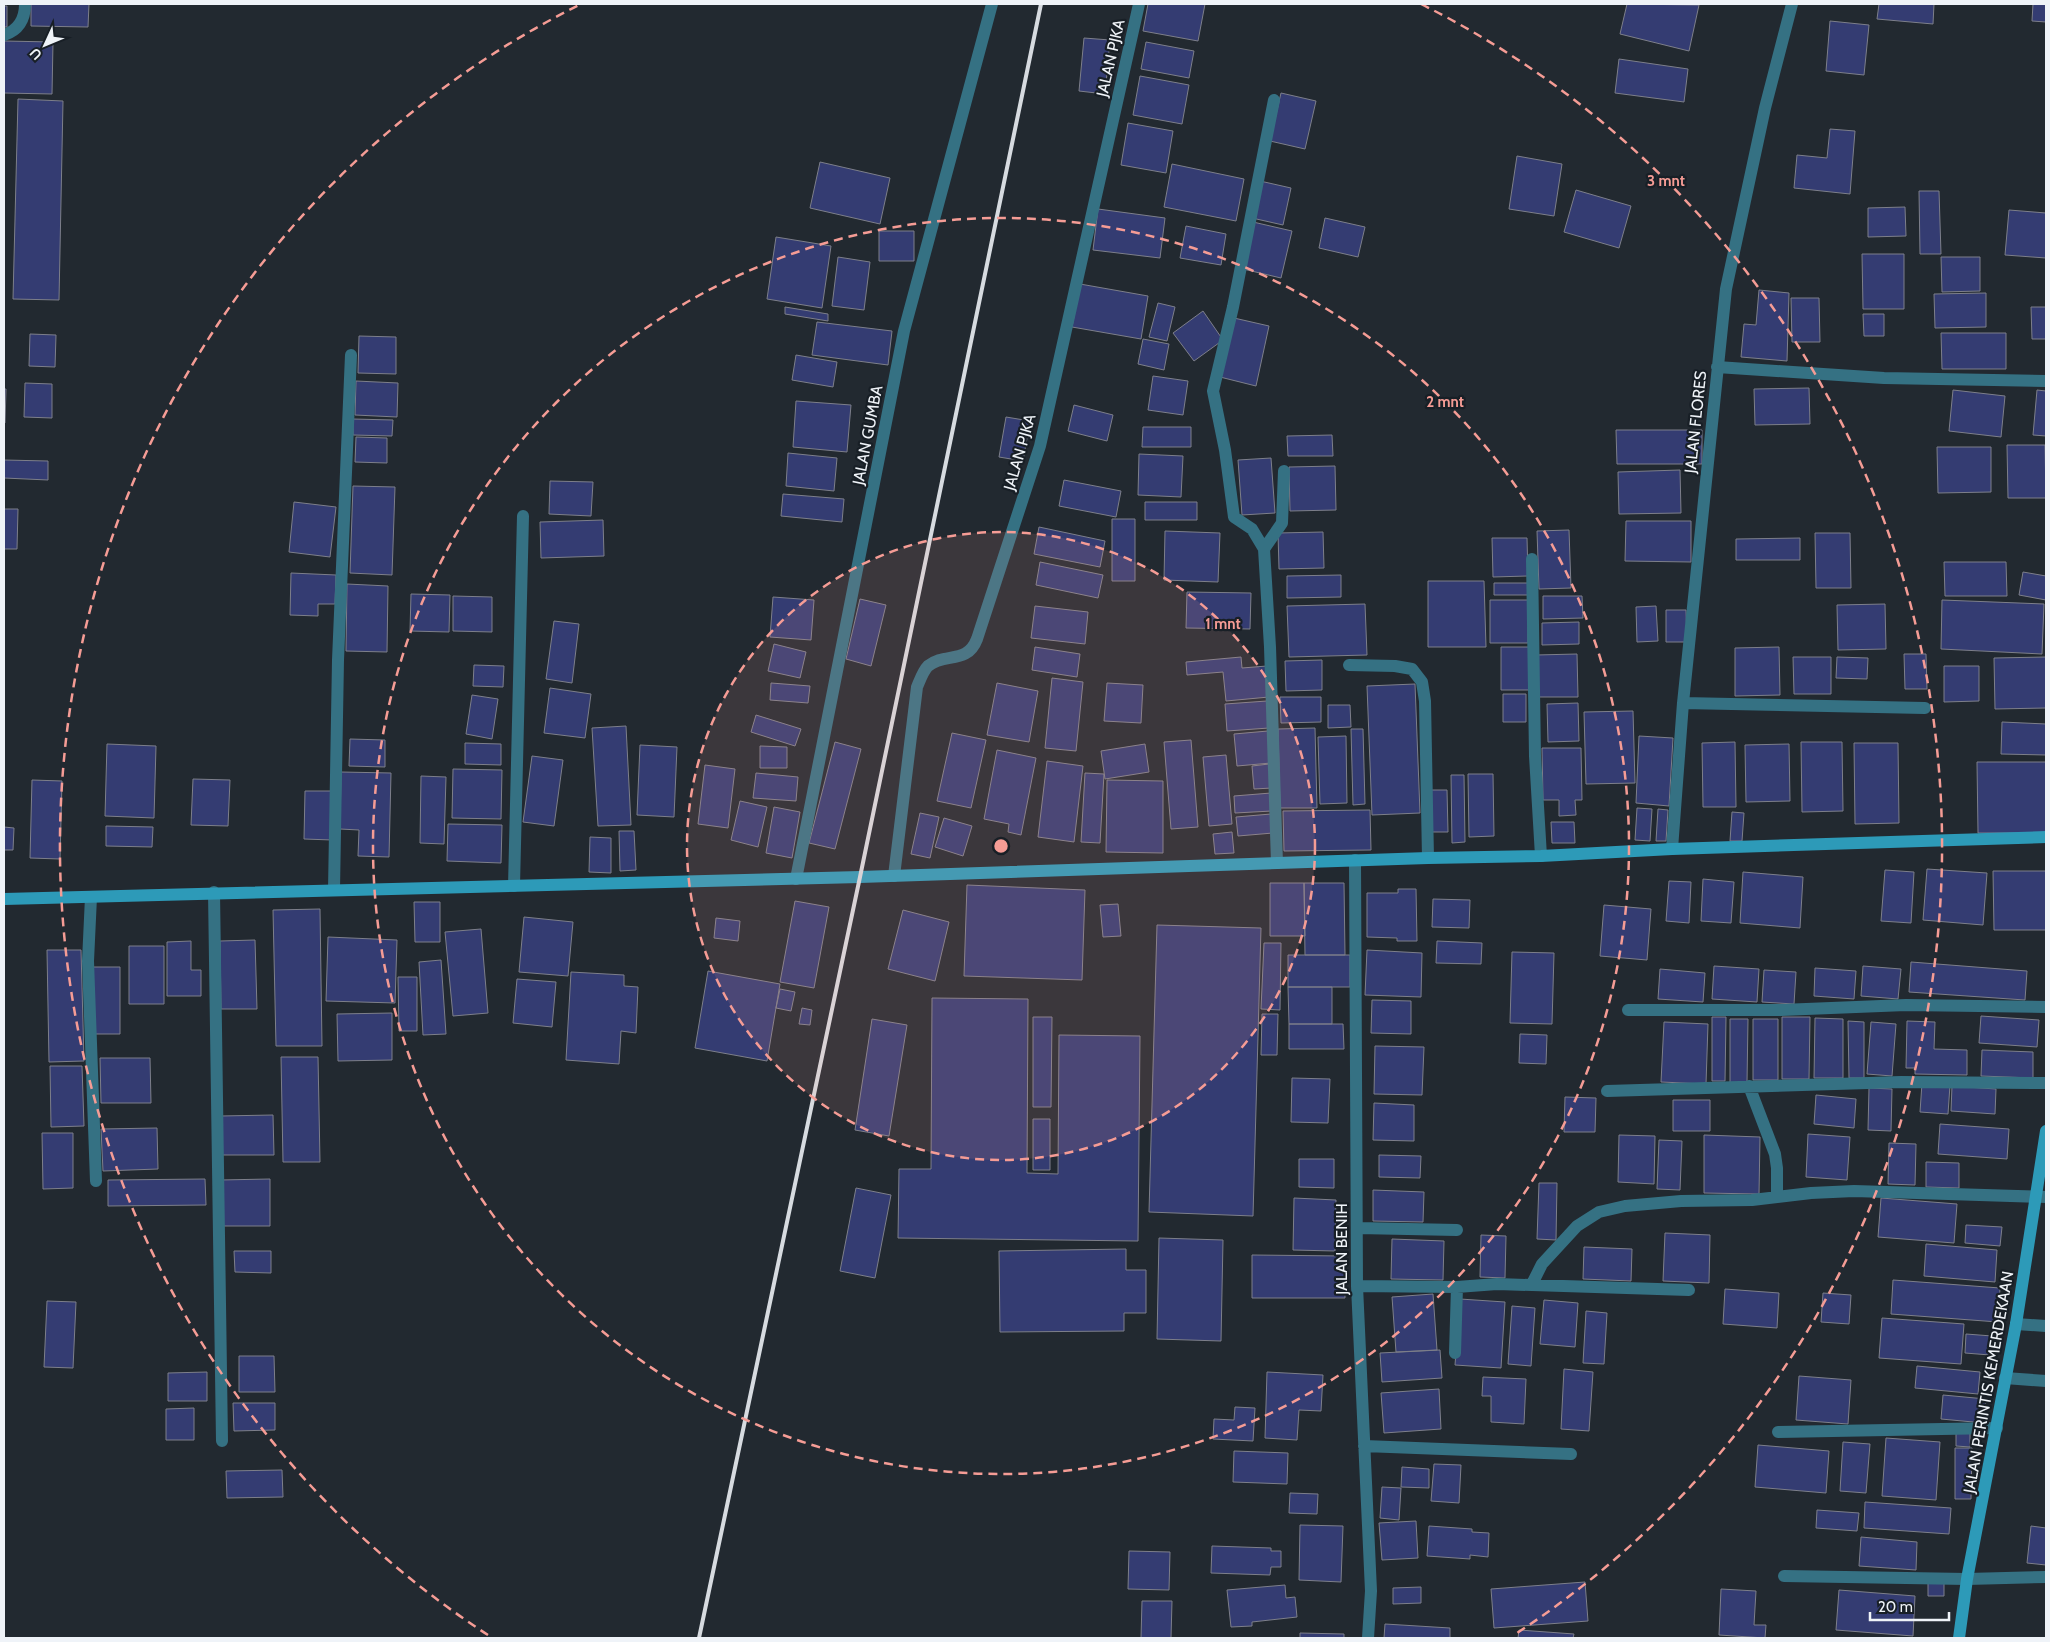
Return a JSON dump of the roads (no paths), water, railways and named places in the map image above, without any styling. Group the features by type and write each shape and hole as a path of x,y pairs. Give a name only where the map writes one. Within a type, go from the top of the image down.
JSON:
{"street":[{"path":"4,35 12,32 22,21 25,4"},
{"name":"JALAN GUMBA","path":"796,879 904,331 992,4"},
{"name":"JALAN PJKA","path":"894,876 917,687 929,666 939,661 962,656 975,646 978,639 1040,446 1139,4"},
{"name":"JALAN FLORES","path":"1672,849 1683,703 1726,289 1764,108 1792,4"},
{"path":"1274,100 1233,308 1213,391 1225,450 1234,517 1252,529 1264,549 1270,647 1277,863"},
{"path":"334,890 338,660 351,354"},
{"path":"1717,366 1884,378 2046,381"},
{"path":"1264,549 1282,523 1284,471"},
{"path":"514,886 523,516"},
{"path":"1532,559 1535,756 1541,856"},
{"path":"1349,666 1395,666 1412,669 1422,682 1425,701 1428,858"},
{"path":"1683,703 1925,708"},
{"path":"4,899 214,892 796,879 1355,860 1541,856 1672,849 2046,837"},
{"name":"JALAN BENIH","path":"1355,860 1357,1286 1371,1591 1368,1638"},
{"path":"214,892 222,1441"},
{"path":"91,897 88,962 96,1180"},
{"path":"1628,1010 1781,1010 1906,1005 2046,1007"},
{"path":"1607,1092 1901,1082 2046,1083"},
{"path":"1750,1086 1774,1154 1777,1168 1777,1196"},
{"name":"JALAN PERINTIS KEMERDEKAAN","path":"1959,1638 1967,1579 2041,1197 2046,1131"},
{"path":"1532,1284 1542,1264 1577,1226 1599,1212 1625,1206 1681,1201 1752,1200 1777,1196 1854,1191 2041,1197"},
{"path":"1358,1228 1457,1230"},
{"path":"1357,1286 1456,1287 1532,1284 1689,1290"},
{"path":"1455,1354 1456,1287"},
{"path":"2016,1324 2046,1326"},
{"path":"2005,1378 2046,1381"},
{"path":"1778,1432 1997,1428"},
{"path":"1364,1446 1571,1454"},
{"path":"1784,1576 1967,1579 2046,1578"}],"railway":[{"path":"699,1638 860,877 1041,4"}]}
